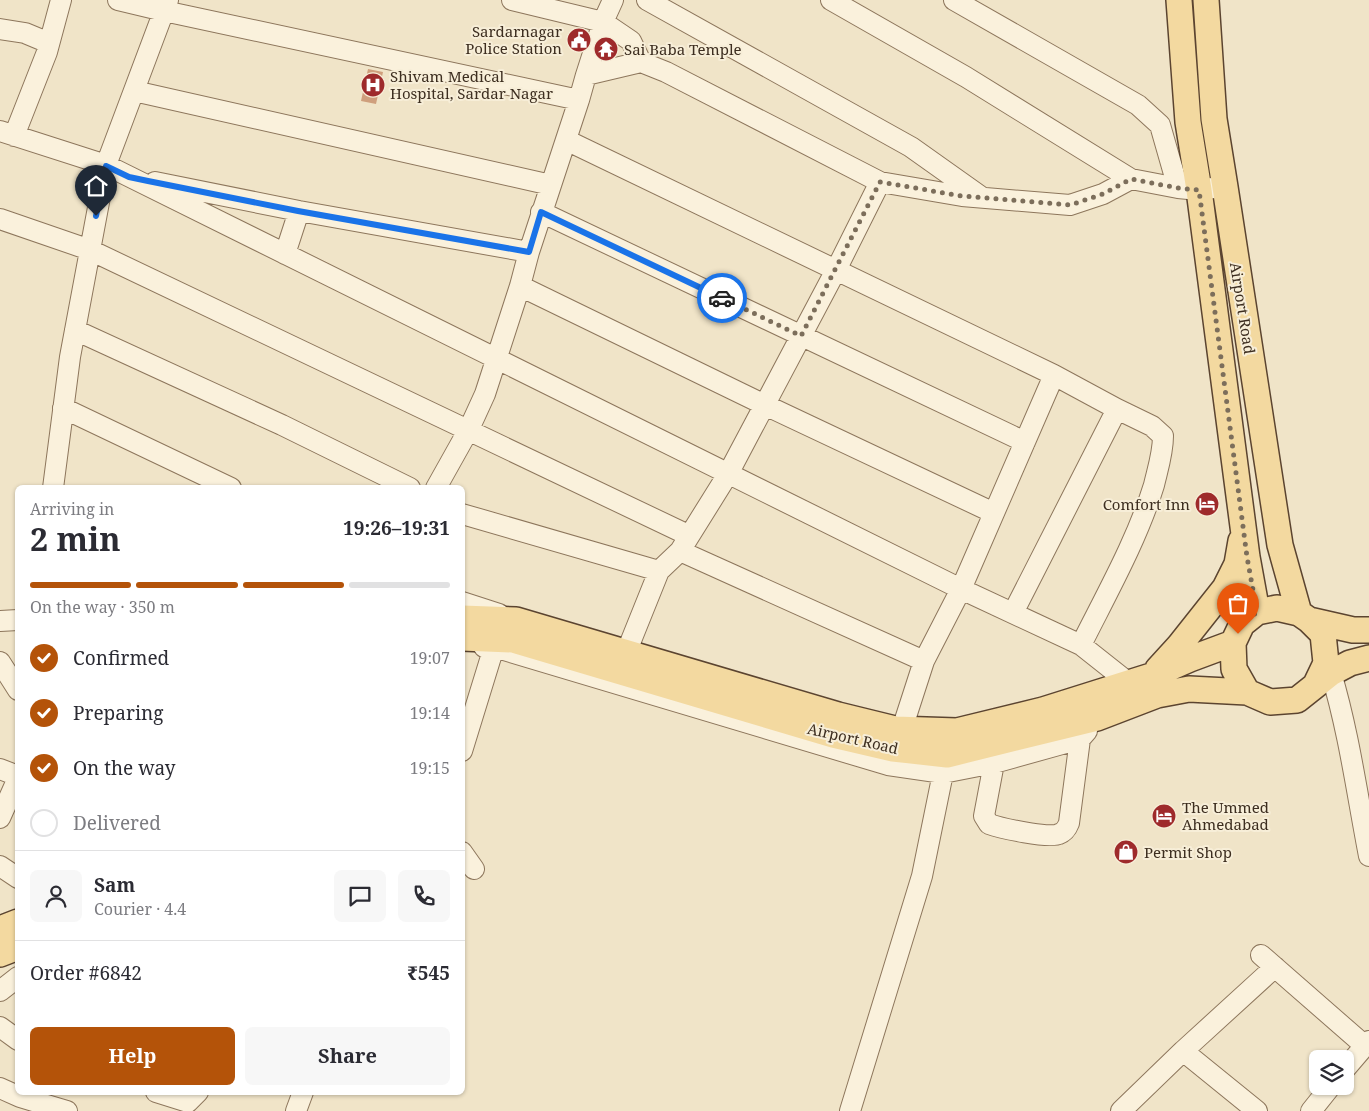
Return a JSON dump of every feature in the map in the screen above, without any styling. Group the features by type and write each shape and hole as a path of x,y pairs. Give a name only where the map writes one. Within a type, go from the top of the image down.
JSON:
{"main road":[{"name":"Airport Road","path":"1179,0 1188,122 1189,189 1257,612"},
{"name":"Airport Road","path":"1206,0 1214,119 1280,546 1304,616"},
{"path":"1140,679 1179,646 1225,588 1237,564 1244,526"},
{"path":"1369,630 1353,630 1277,608 1257,612 1242,624 1233,643 1234,669 1247,692 1270,702 1298,700 1323,678 1350,663 1369,658"},
{"path":"1304,616 1323,634 1326,663 1323,678"},
{"name":"Airport Road","path":"465,618 516,620 838,715 895,729 957,731 1043,710 1140,679 1233,643"},
{"name":"Airport Road","path":"465,638 512,640 833,735 893,749 947,755 1097,718 1157,695 1189,689 1247,692"},
{"path":"0,929 15,923"},
{"path":"0,954 15,948"}],"street":[{"path":"61,0 49,43 7,134 106,166 129,177 498,358 961,589 1081,645 1140,679"},
{"path":"118,0 166,6 580,100"},
{"path":"512,0 603,22 631,41 641,62"},
{"path":"438,485 485,394 498,358 541,212 580,100 603,22 613,0"},
{"path":"647,0 911,147 982,197"},
{"path":"831,0 966,77 1131,179 1189,189 1224,187"},
{"path":"954,0 1138,105 1160,125 1189,189"},
{"path":"53,485 75,330 106,166 166,6"},
{"path":"0,29 25,34 49,43"},
{"path":"586,75 641,62 666,72 880,182 962,196 1070,205 1103,194 1131,179"},
{"path":"134,91 551,185"},
{"path":"566,140 1054,375 1152,426 1163,436 1163,452 1148,502 1130,545 1081,645"},
{"path":"129,177 298,211 529,252"},
{"path":"626,652 659,571 684,543 728,474 836,270 880,182"},
{"path":"284,254 298,211"},
{"path":"541,212 1025,442"},
{"path":"0,219 90,250 468,429 684,543 924,661"},
{"path":"520,286 765,405 994,513"},
{"path":"75,330 273,421 404,485"},
{"path":"902,729 924,661 961,589 1054,375"},
{"path":"63,408 225,485"},
{"path":"1013,613 1117,409"},
{"path":"465,515 659,571"},
{"path":"465,603 516,620"},
{"path":"0,621 15,620"},
{"path":"465,646 494,647 888,765 943,773 994,763 1080,740"},
{"path":"465,741 494,647"},
{"path":"0,662 15,685"},
{"path":"1323,678 1341,705 1369,856"},
{"path":"994,763 984,816 988,824 1014,830 1058,836 1066,830 1070,823 1080,740 1097,718"},
{"path":"0,769 15,776"},
{"path":"850,1111 922,876 943,773"},
{"path":"0,818 15,784"},
{"path":"465,856 474,869"},
{"path":"0,866 15,876"},
{"path":"0,886 15,879"},
{"path":"1121,1111 1183,1051 1268,961 1367,1043 1354,1058"},
{"path":"0,991 15,979"},
{"path":"0,1027 15,1038"},
{"path":"1183,1051 1256,1111"},
{"path":"1,1089 30,1106 67,1111"},
{"path":"166,1095 188,1102 195,1095"},
{"path":"296,1111 302,1095"},
{"path":"1311,1111 1324,1095"}],"building":[{"path":"605,37 617,43 608,61 597,56"},
{"path":"368,69 383,72 376,104 361,101"}],"way so far":[{"path":"722,298 801,336 880,182 962,196 1070,205 1103,194 1131,179 1199,190 1247,557 1257,612 1242,624 1238,634"}],"place":[{"name":"Sardarnagar Police Station","path":"579,40"},
{"name":"Sai Baba Temple","path":"606,49"},
{"name":"Shivam Medical Hospital, Sardar Nagar","path":"373,85"},
{"name":"Comfort Inn","path":"1207,504"},
{"name":"The Ummed Ahmedabad","path":"1164,816"},
{"name":"Permit Shop","path":"1126,852"}],"route":[{"path":"96,216 106,166 129,177 148,181 298,211 529,252 541,212 722,298"}]}
